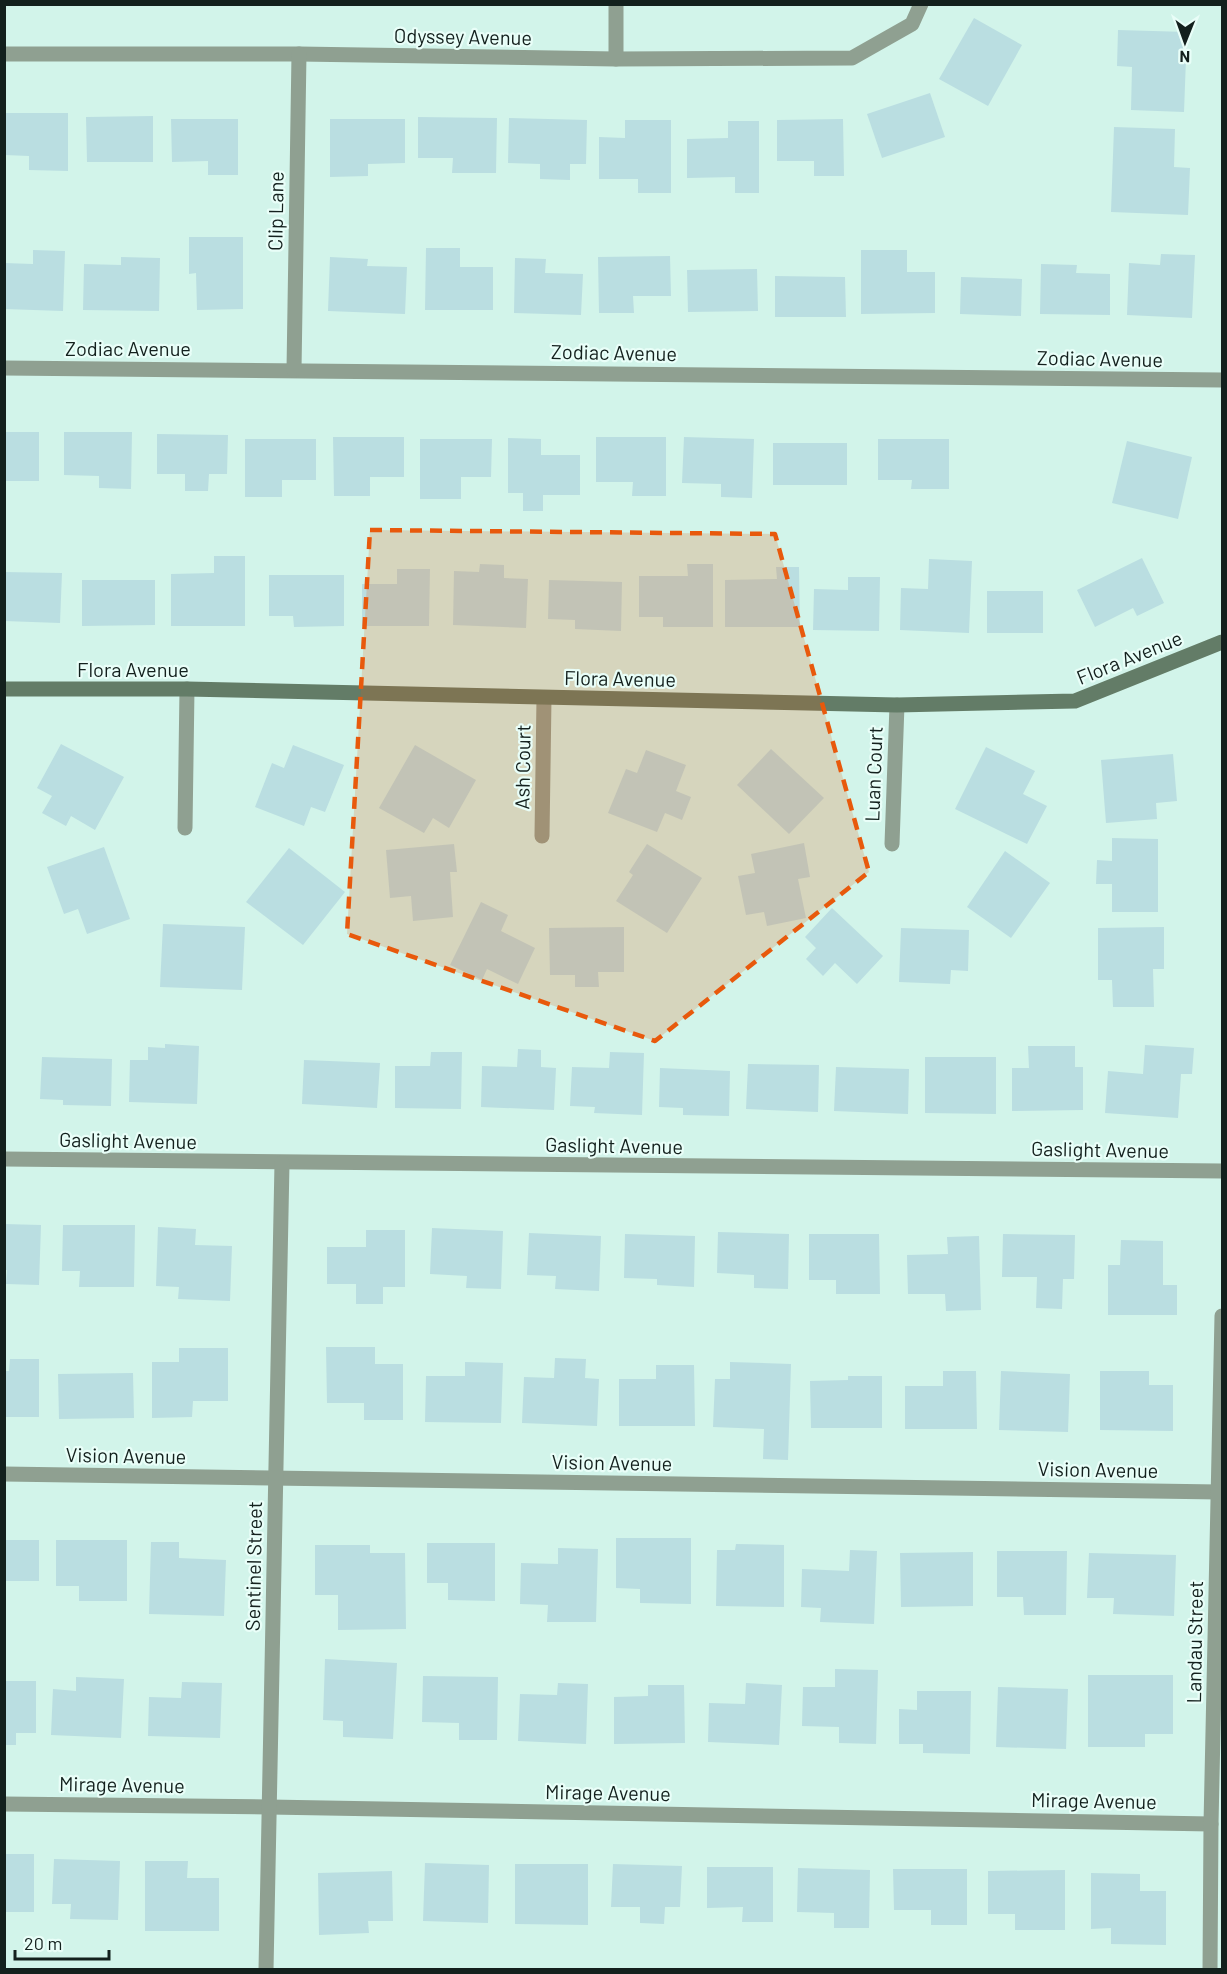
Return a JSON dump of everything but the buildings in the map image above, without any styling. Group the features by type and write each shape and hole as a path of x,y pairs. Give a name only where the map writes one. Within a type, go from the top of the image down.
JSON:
{"street":[{"path":"616,4 616,59"},
{"name":"Odyssey Avenue","path":"4,54 298,54 616,59 852,58 912,24 921,4"},
{"name":"Clip Lane","path":"294,370 298,54"},
{"name":"Zodiac Avenue","path":"4,368 1222,380"},
{"name":"Flora Avenue","path":"4,689 187,689 897,705 1075,701 1222,642"},
{"path":"185,828 187,689"},
{"name":"Ash Court","path":"543,836 544,698"},
{"name":"Luan Court","path":"892,844 897,705"},
{"name":"Gaslight Avenue","path":"4,1159 1222,1171"},
{"name":"Sentinel Street","path":"266,1970 282,1163"},
{"name":"Landau Street","path":"1210,1970 1222,1316"},
{"name":"Vision Avenue","path":"4,1474 1219,1492"},
{"name":"Mirage Avenue","path":"4,1804 1212,1824"}],"highlighted area":[{"path":"370,530 775,534 869,872 655,1041 347,934"}]}
